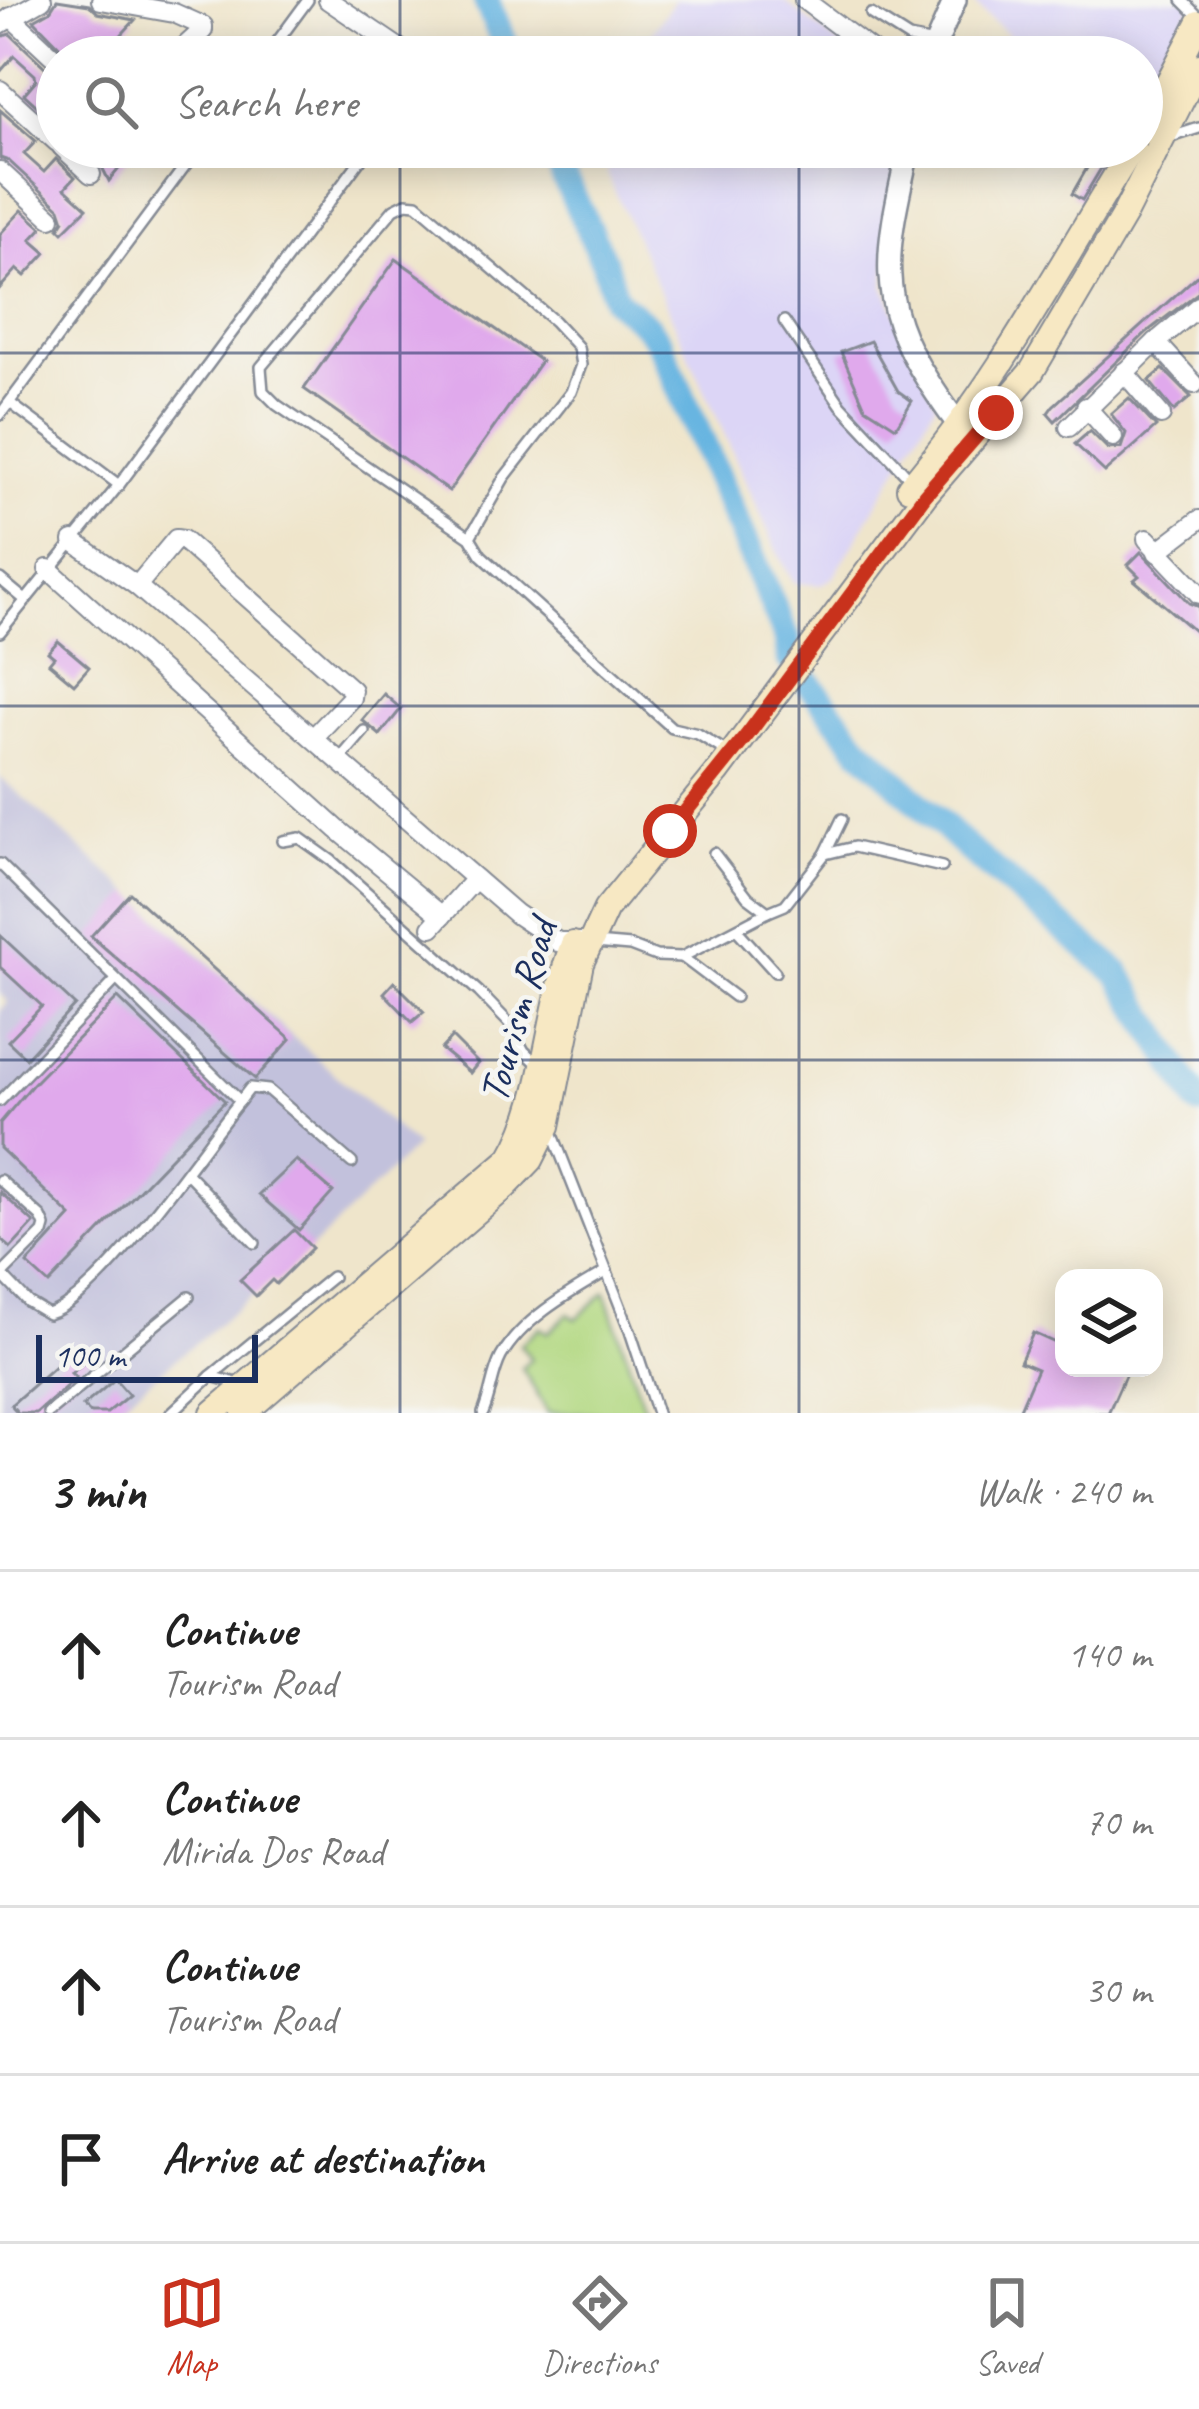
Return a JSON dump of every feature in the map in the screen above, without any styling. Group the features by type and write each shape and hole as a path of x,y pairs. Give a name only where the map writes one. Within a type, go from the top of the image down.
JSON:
{"main road":[{"path":"1163,98 1199,20"},
{"path":"1163,113 1199,66"},
{"path":"920,489 953,465 1036,312 1126,168"},
{"path":"920,489 967,434"},
{"name":"Tourism Road","path":"214,1413 254,1403 531,1160 574,1007 581,942 744,731 920,489"},
{"name":"Tourism Road","path":"540,1118 540,1065 589,908 727,753"}],"street":[{"path":"36,44 6,21 42,0"},
{"path":"101,0 144,4 174,13 203,26 196,36"},
{"path":"328,0 381,36"},
{"path":"804,0 852,36"},
{"path":"938,36 955,0"},
{"path":"0,90 36,123"},
{"path":"85,168 91,174"},
{"path":"905,168 891,240 891,308 909,350 967,434"},
{"path":"0,171 51,218"},
{"path":"1069,428 1156,342 1197,313"},
{"path":"1156,342 1193,384"},
{"path":"1124,372 1161,415"},
{"path":"1086,407 1113,437"},
{"path":"1199,520 1152,545 1199,594"},
{"path":"136,586 176,539 183,540 352,690 351,698 313,738"},
{"path":"73,541 136,586 543,935 558,942 581,942"},
{"path":"48,568 437,922 476,879"}],"lane":[{"path":"281,36 308,0"},
{"path":"1182,0 1199,20"},
{"path":"871,14 906,36"},
{"path":"1163,134 1199,128"},
{"path":"0,415 183,168"},
{"path":"0,632 119,484 354,168"},
{"path":"470,537 504,478 571,392 581,364 578,347 417,204 406,202 394,209 261,367 263,392 470,537 481,555 672,728 698,734 727,753"},
{"path":"784,321 841,405 920,489"},
{"path":"10,403 119,484"},
{"path":"0,580 24,599"},
{"path":"338,760 364,731"},
{"path":"581,942 682,957 785,905 824,854 842,819"},
{"path":"283,841 300,838 332,861 488,1000 509,1023 530,1059 540,1065"},
{"path":"824,854 854,848 942,867"},
{"path":"714,853 748,897 768,912"},
{"path":"0,864 240,1101"},
{"path":"736,930 775,972"},
{"path":"682,957 735,997"},
{"path":"0,1101 116,980"},
{"path":"0,1180 45,1226 1,1274 48,1314 64,1310 107,1266 187,1173 250,1088 268,1090 352,1163"},
{"path":"540,1118 607,1270 657,1413"},
{"path":"187,1173 255,1244"},
{"path":"483,1413 498,1361 510,1343 607,1270"},
{"path":"171,1413 332,1277"},
{"path":"47,1413 189,1297"},
{"path":"212,1376 254,1403"}],"shaded area":[{"path":"675,0 783,0 828,36 649,36"},
{"path":"970,0 1196,0 1163,51 1163,36 1009,36"},
{"path":"608,168 902,168 884,286 936,403 834,577 821,585 794,583 783,564 607,174"},
{"path":"0,777 416,1146 318,1242 110,1413 3,1413 0,1409 0,1011 8,1002 0,994"}],"green space":[{"path":"605,1292 646,1413 548,1413 522,1368 531,1359 520,1345 540,1327 548,1333 568,1314 576,1319"}],"building":[{"path":"57,0 135,20 120,36 50,36 34,20 50,11"},
{"path":"10,34 36,59 36,80 14,56 0,72 0,37"},
{"path":"36,80 36,105 24,94"},
{"path":"0,110 36,141 24,154 36,168 44,172 66,168 75,177 65,188 87,208 63,232 60,208 0,158"},
{"path":"102,168 120,168 109,181"},
{"path":"1087,168 1101,168 1082,200 1072,194"},
{"path":"22,210 42,228 31,240 46,253 25,276 17,269 0,288 0,234"},
{"path":"396,259 541,361 449,491 304,389"},
{"path":"1199,274 1199,292 1147,332 1055,421 1048,413 1053,406"},
{"path":"870,341 898,391 912,401 896,427 865,407 841,352"},
{"path":"1163,369 1191,397 1174,411 1149,381"},
{"path":"1129,398 1156,427 1105,472 1075,444 1090,431 1108,449 1121,448 1126,433 1111,414"},
{"path":"1141,552 1189,603 1199,607 1199,635 1134,580 1139,576 1128,565"},
{"path":"58,641 89,667 74,684 49,663 54,657 48,652"},
{"path":"384,694 401,709 380,735 362,720"},
{"path":"130,893 291,1039 255,1079 91,936"},
{"path":"0,935 75,1005 26,1058 8,1041 42,1006 0,967"},
{"path":"394,982 424,1012 412,1022 384,993"},
{"path":"118,998 225,1101 49,1284 27,1264 71,1216 0,1148 0,1123"},
{"path":"452,1037 478,1063 470,1073 441,1049"},
{"path":"296,1160 333,1192 299,1230 259,1195"},
{"path":"0,1192 34,1223 11,1248 0,1238"},
{"path":"294,1230 312,1248 276,1284 272,1280 256,1296 240,1280"},
{"path":"1033,1333 1055,1343 1055,1377 1124,1377 1108,1413 1018,1413 1037,1369 1020,1362"},
{"path":"81,1343 92,1356 71,1373 76,1378 36,1413 18,1413 11,1405"},
{"path":"115,1379 129,1395 107,1413 90,1413 83,1406"}],"waterway":[{"path":"486,0 501,36"},
{"path":"560,168 604,262 615,299 659,342 787,638 790,659 858,746 969,850 1118,973 1199,1103"}],"route":[{"path":"670,831 748,734 891,538 996,413"}]}
